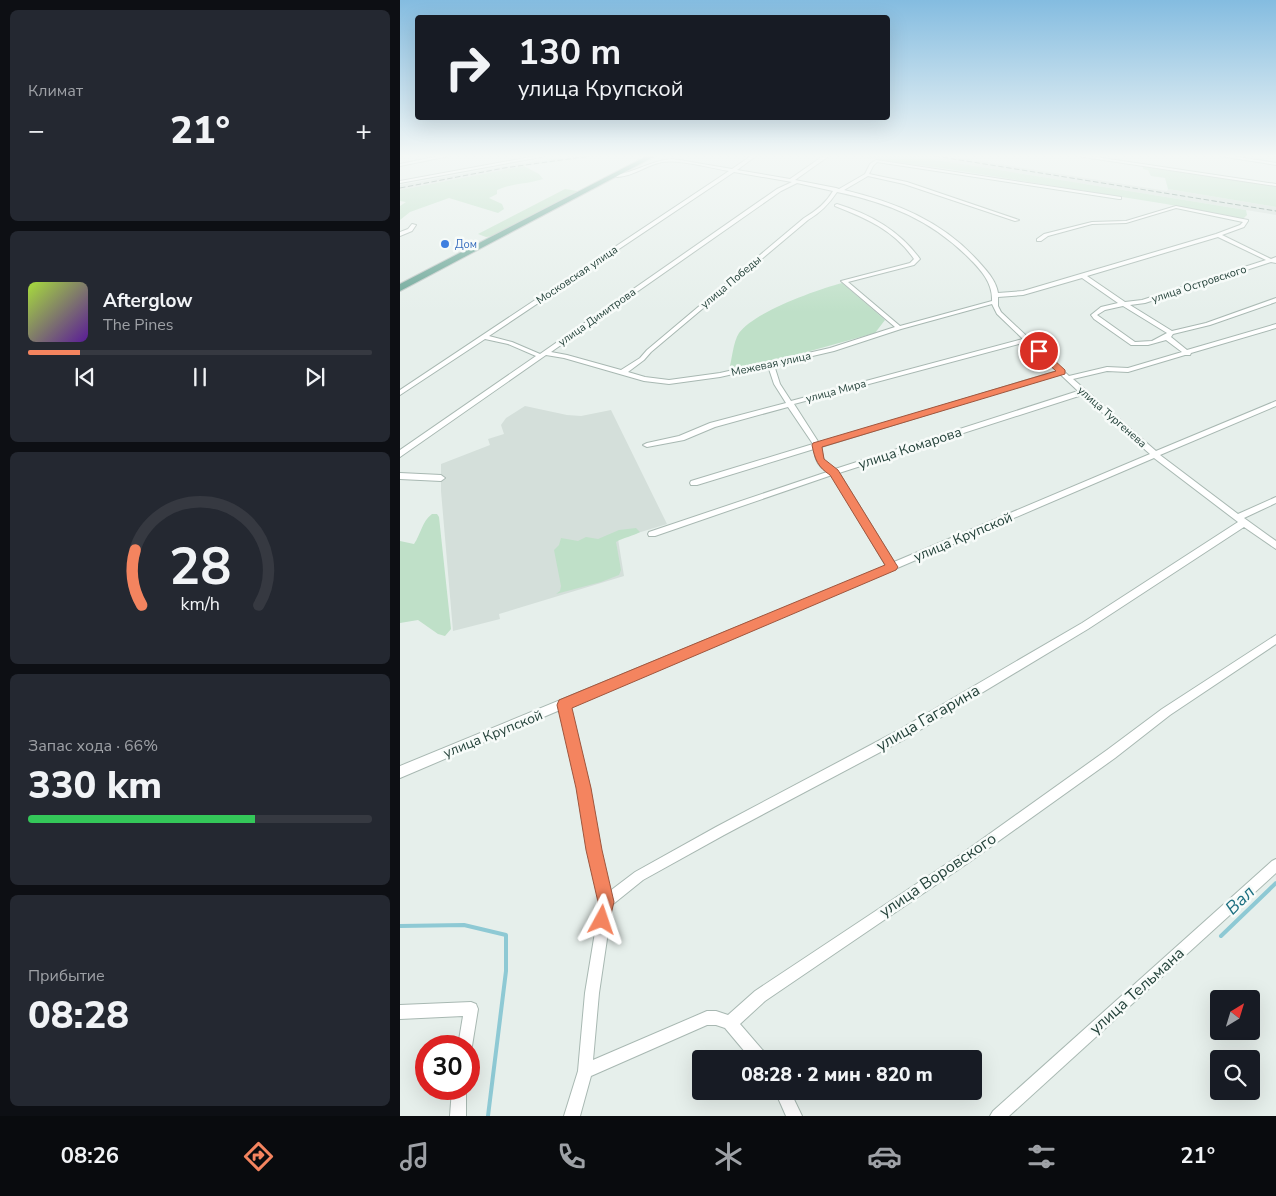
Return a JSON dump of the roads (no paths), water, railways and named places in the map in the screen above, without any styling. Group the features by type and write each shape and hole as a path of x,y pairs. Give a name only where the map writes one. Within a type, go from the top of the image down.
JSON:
{"main road":[{"path":"400,288 555,208"}],"street":[{"name":"Московская улица","path":"400,393 677,208"},
{"name":"улица Димитрова","path":"400,454 753,208"},
{"name":"улица Победы","path":"622,373 642,359 649,350 806,219 823,208"},
{"path":"844,208 879,223 903,242 917,259 912,264 844,281 899,328"},
{"name":"улица Тургенева","path":"895,208 933,225 954,240 990,280 999,313 1027,340 1155,455 1276,546"},
{"path":"980,208 1017,220"},
{"name":"Межевая улица","path":"1039,240 1046,235 1092,223 1126,222 1172,208"},
{"name":"Межевая улица","path":"543,354 564,356 622,373 668,382 720,375 832,350 994,298 1023,293 1218,235 1242,226 1246,221 1181,208"},
{"path":"400,234 410,230 414,224"},
{"path":"1218,235 1274,261"},
{"name":"улица Островского","path":"1169,335 1140,345 1132,344 1094,315 1098,311 1122,303 1143,302 1274,261"},
{"path":"1083,276 1169,335 1188,354"},
{"path":"1169,335 1208,324 1276,300"},
{"path":"1068,378 1107,369 1128,370 1188,354 1276,326"},
{"path":"483,337 510,343 543,354"},
{"name":"улица Мира","path":"647,445 681,438 714,425 782,408 790,403 1027,340"},
{"path":"771,365 777,384 817,445 820,460 825,467 834,472 892,567"},
{"path":"694,483 1062,372"},
{"name":"улица Комарова","path":"652,534 834,472 1083,392"},
{"name":"улица Крупской","path":"400,772 892,567 1276,403"},
{"path":"400,476 441,478"},
{"name":"улица Гагарина","path":"606,902 639,876 901,735 1084,626 1240,520 1276,500"},
{"name":"улица Воровского","path":"730,1023 760,996 964,859 1111,754 1166,712 1276,639"},
{"path":"564,705 584,788 594,850 606,902 592,993 585,1072 572,1116"},
{"name":"улица Тельмана","path":"998,1116 1276,865"},
{"path":"400,1012 471,1009 467,1035"},
{"path":"585,1072 707,1018 716,1018 730,1023 753,1050"},
{"path":"458,1116 459,1100"},
{"path":"786,1100 794,1116"}],"waterway":[{"name":"Вал","path":"1221,936 1276,883"},
{"path":"400,926 464,925 506,935 506,971 488,1116"}],"railway":[{"path":"1258,208 1276,211"}],"place":[{"name":"Дом","path":"445,244"}]}
